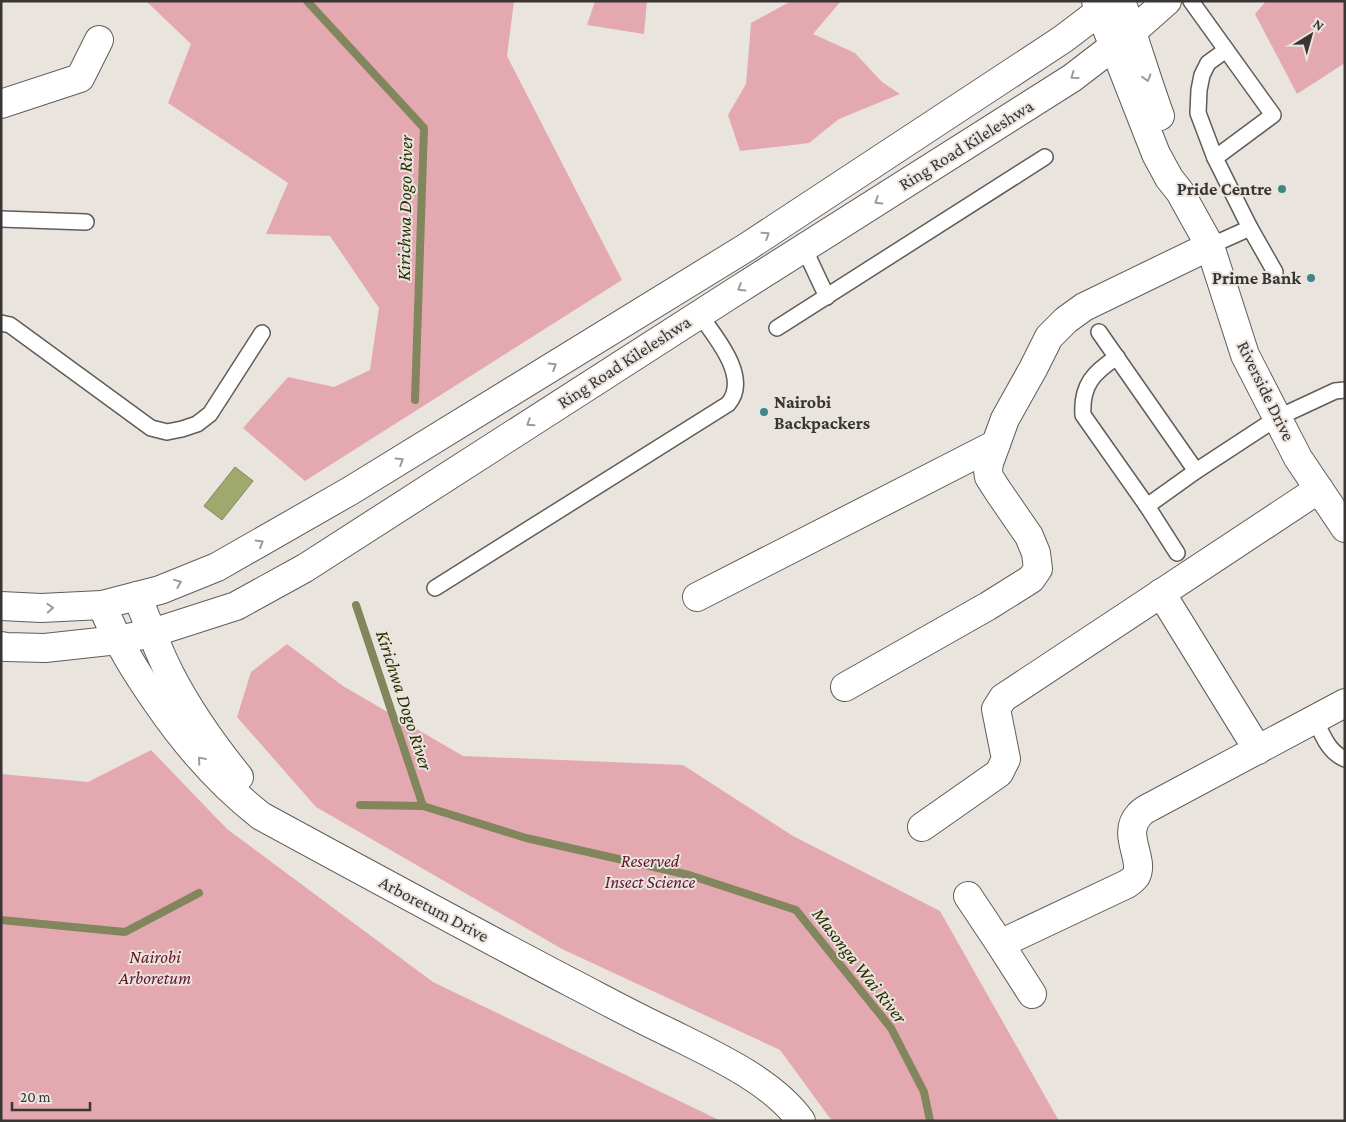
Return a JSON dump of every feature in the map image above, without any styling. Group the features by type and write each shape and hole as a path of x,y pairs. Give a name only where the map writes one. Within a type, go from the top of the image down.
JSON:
{"street":[{"name":"Ring Road Kileleshwa","path":"1,646 45,648 118,640 152,633 236,606 305,568 699,314 1072,78 1123,39 1167,1"},
{"name":"Ring Road Kileleshwa","path":"1,606 41,608 102,605 160,590 217,567 350,491 747,247 1063,39 1107,4"},
{"name":"Riverside Drive","path":"1107,4 1123,39 1150,89 1180,173 1180,192 1210,246 1245,355 1298,458 1345,528"},
{"path":"1,104 80,78 99,40"},
{"path":"845,687 988,606 1031,579 1038,569 1036,552 1029,536 1003,499 988,470 1005,419 1049,337 1066,320 1084,307 1210,246"},
{"path":"697,597 996,444"},
{"path":"922,827 999,773 1006,759 996,709 1003,698 1320,489"},
{"path":"1161,593 1258,750"},
{"path":"137,596 170,676 217,749 240,778 263,799 339,859"},
{"name":"Arboretum Drive","path":"102,605 131,665 178,732 204,764 238,798 260,816 570,982 714,1056 769,1089 793,1110 801,1121"},
{"path":"1000,944 1127,884 1135,878 1139,866 1132,842 1133,827 1138,815 1345,703"},
{"path":"968,896 1032,994"}],"lane":[{"path":"1191,1 1273,115 1215,158"},
{"path":"1226,50 1208,63 1202,75 1198,113 1215,158 1250,228 1275,272"},
{"path":"777,328 1045,157"},
{"path":"1,219 86,222"},
{"path":"1210,246 1250,228"},
{"path":"804,248 827,297"},
{"path":"435,588 728,404 735,394 733,369 720,343 699,314"},
{"path":"1,323 10,325 152,428 167,432 197,424 210,414 262,333"},
{"path":"1099,332 1196,471"},
{"path":"1117,357 1103,366 1089,381 1082,405 1083,414 1177,553"},
{"path":"1147,506 1196,471 1277,418 1335,391 1345,390"},
{"path":"1315,719 1328,745 1338,757 1345,760"}],"green space":[{"path":"146,1 514,1 507,56 622,280 305,481 243,428 288,377 334,387 370,370 379,308 330,236 266,234 288,183 168,103 191,44"},
{"path":"595,1 647,1 644,34 587,25"},
{"path":"791,1 841,1 813,34 855,53 882,82 900,94 839,119 809,143 740,151 728,115 746,84 751,23"},
{"path":"1266,1 1345,1 1345,63 1297,94 1255,14"},
{"name":"Reserved Insect Science","path":"287,644 343,686 463,756 683,765 793,836 940,911 1059,1121 832,1121 780,1050 562,949 316,807 237,717 251,672"},
{"name":"Nairobi Arboretum","path":"151,750 227,829 433,982 721,1121 1,1121 1,774 88,782"}],"shaded area":[{"path":"235,467 253,481 222,520 204,506"}],"waterway":[{"name":"Kirichwa Dogo River","path":"307,1 424,128 415,400"},
{"name":"Kirichwa Dogo River","path":"356,605 423,806"},
{"name":"Masonga Wai River","path":"360,805 423,806 526,838 689,875 796,910 891,1028 924,1092 930,1121"},
{"path":"1,920 125,932 199,893"}],"place":[{"name":"Pride Centre","path":"1282,189"},
{"name":"Prime Bank","path":"1311,278"},
{"name":"Nairobi Backpackers","path":"764,412"}]}
